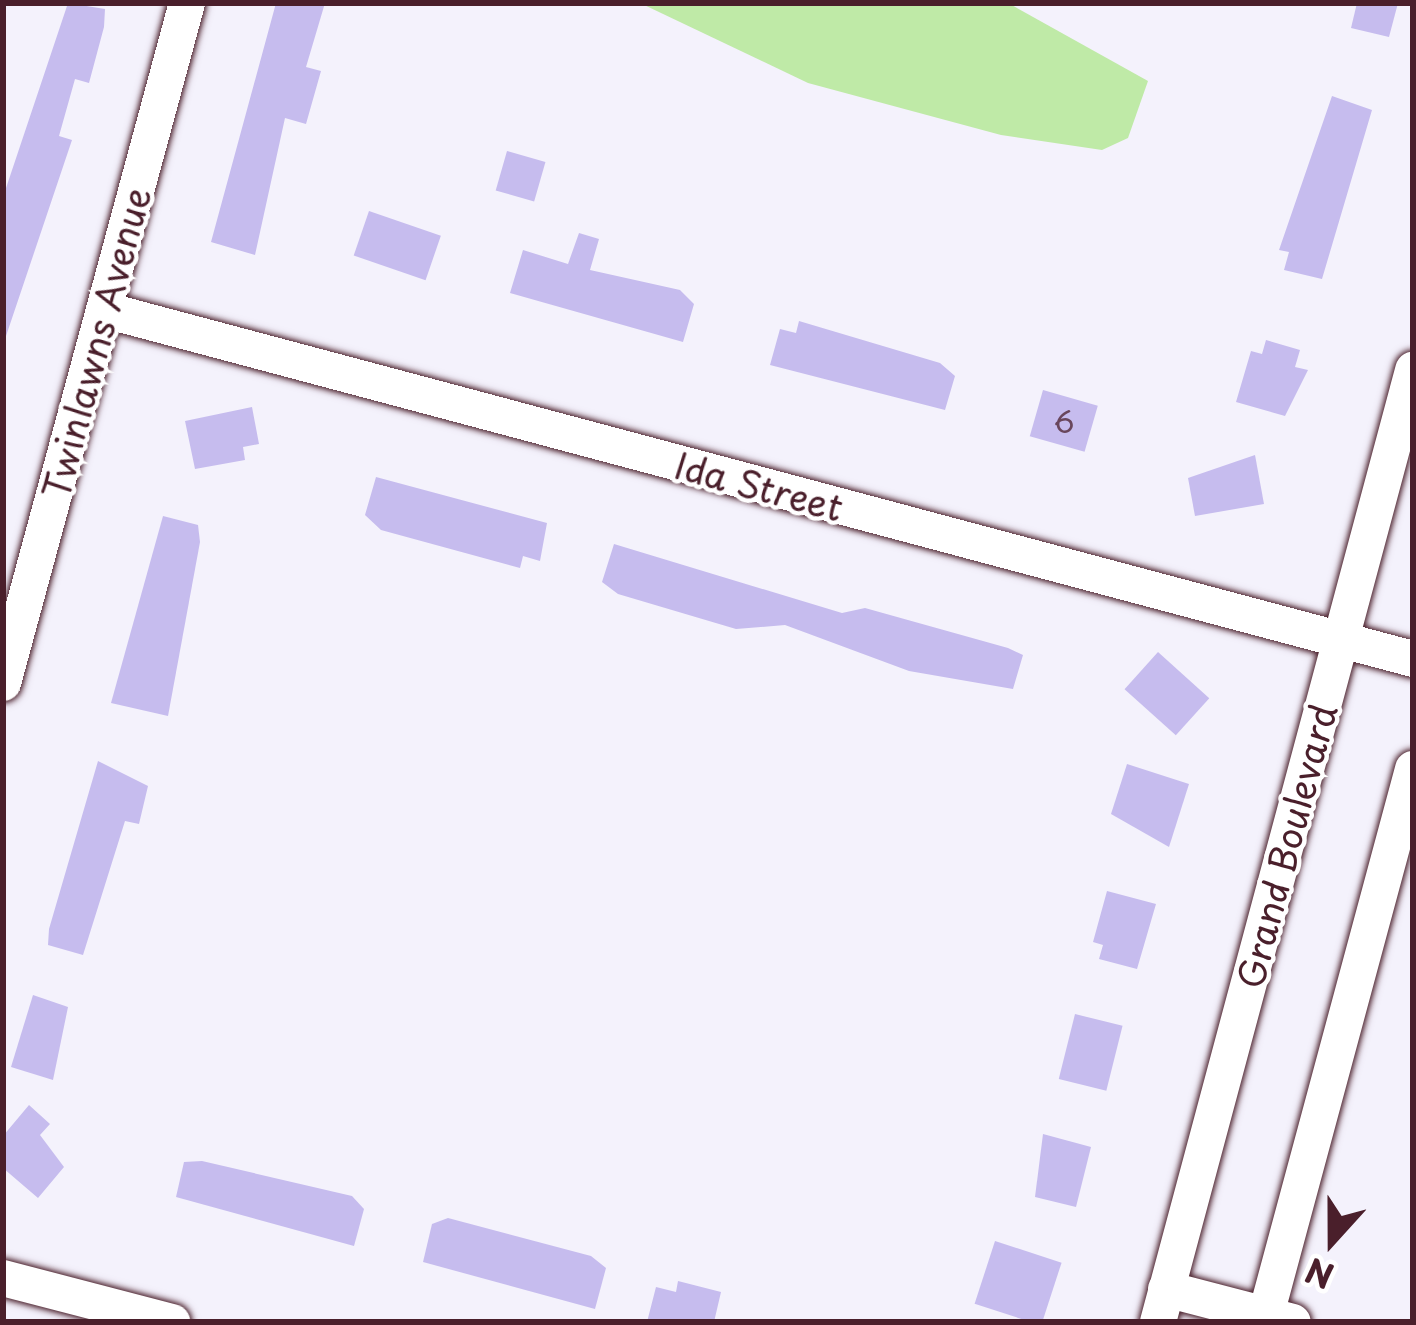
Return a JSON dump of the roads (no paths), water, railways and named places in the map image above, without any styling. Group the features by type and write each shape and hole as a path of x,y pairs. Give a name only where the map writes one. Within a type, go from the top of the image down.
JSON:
{"street":[{"name":"Twinlawns Avenue","path":"3,683 187,3"},
{"name":"Ida Street","path":"105,310 1413,659"},
{"name":"Grand Boulevard","path":"1162,1306 1413,370"},
{"path":"1162,1306 1275,1320 1413,770"},
{"path":"3,1278 172,1322"}]}
